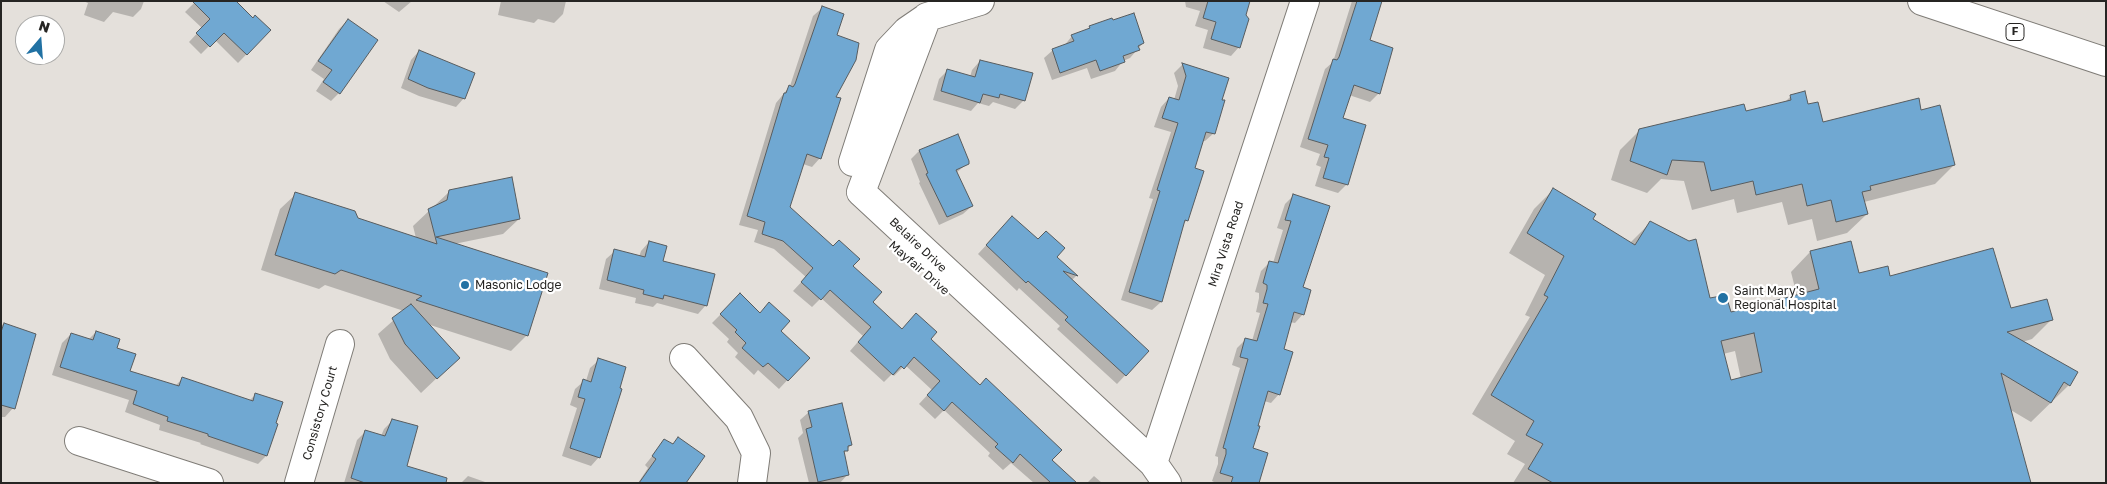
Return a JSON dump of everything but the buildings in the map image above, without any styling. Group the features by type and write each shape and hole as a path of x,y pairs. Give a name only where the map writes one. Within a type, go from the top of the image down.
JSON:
{"street":[{"name":"Belaire Drive","path":"980,1 927,17 861,192 1160,473"},
{"name":"Mira Vista Road","path":"1160,473 1305,1"},
{"name":"F","path":"1922,1 2106,62"},
{"name":"Consistory Court","path":"299,483 340,344"},
{"path":"684,358 739,418 756,453 752,483"},
{"path":"79,442 208,483"}],"place":[{"name":"Masonic Lodge","path":"465,285"},
{"name":"Saint Mary's Regional Hospital","path":"1723,298"}]}
